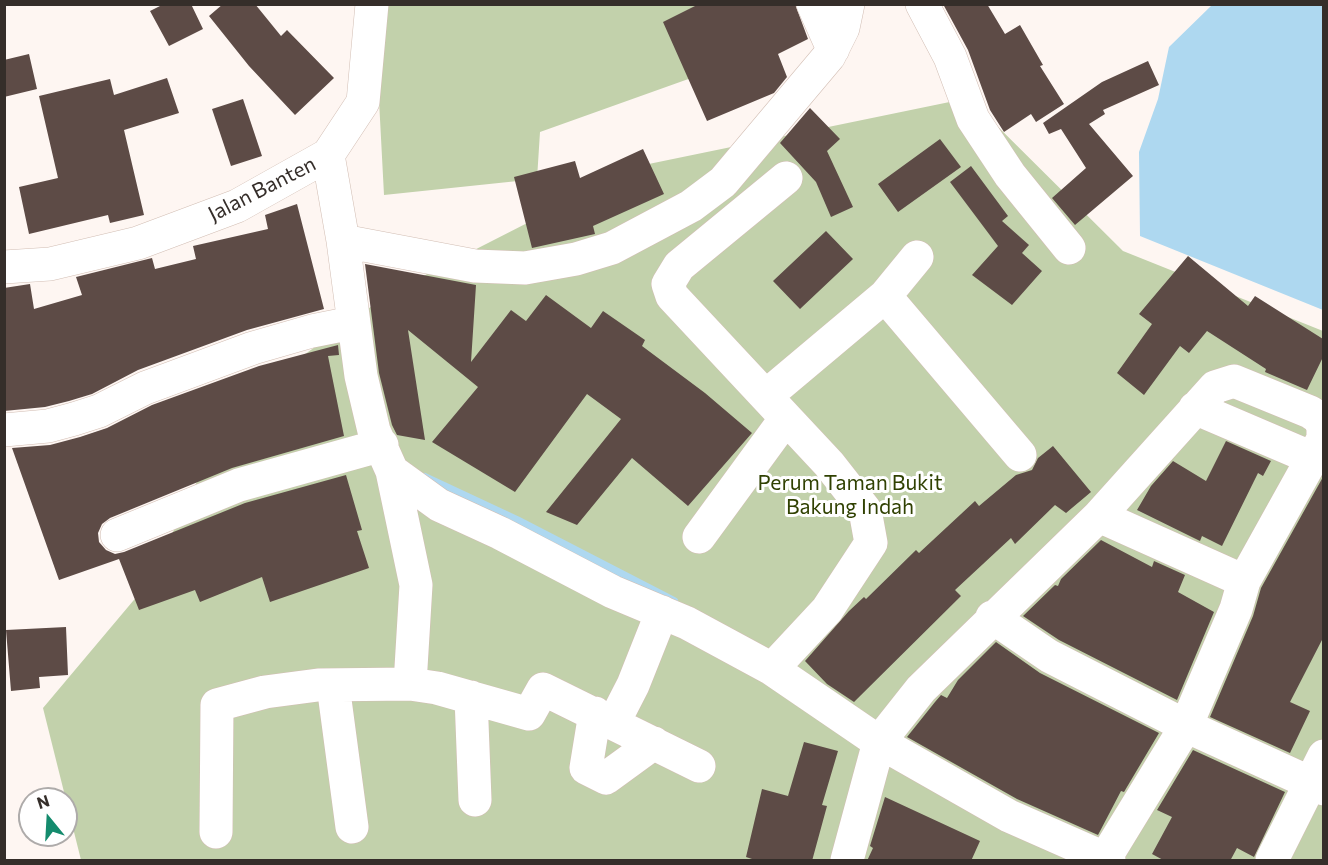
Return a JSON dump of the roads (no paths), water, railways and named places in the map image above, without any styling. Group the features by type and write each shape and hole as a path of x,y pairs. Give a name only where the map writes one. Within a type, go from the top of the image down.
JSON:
{"street":[{"name":"Jalan Banten","path":"4,267 50,264 138,243 237,206 328,155 363,102 372,4"},
{"path":"813,4 833,49"},
{"path":"343,241 474,266 525,268 576,259 612,248 691,206 723,182 805,86 833,49 843,28 848,4"},
{"path":"922,4 951,57 973,119 1010,175 1069,248"},
{"path":"328,155 343,241 352,323 374,431 387,458 416,585 410,684"},
{"path":"772,669 827,610 871,543 865,510 848,486 672,296 668,284 679,266 786,178"},
{"path":"699,537 776,407 885,296 917,256"},
{"path":"885,296 1020,455"},
{"path":"4,430 48,426 74,420 99,411 146,388 253,348 312,331 352,323"},
{"path":"387,458 439,505 500,533 613,592 662,612 772,669 879,742 1009,816 1106,860 1186,726 1236,609 1244,581 1323,439 1323,427 1319,418 1310,412 1234,381 1215,387 1100,516 992,617 961,652 921,689 879,742 847,861"},
{"path":"117,536 239,485 387,458"},
{"path":"1100,516 1244,581"},
{"path":"654,743 606,778 586,768 604,718 633,686 662,612"},
{"path":"992,617 1048,656 1186,726 1319,776 1272,861"},
{"path":"216,832 217,705 265,692 333,685 410,684 437,688 529,714 543,689 699,766"},
{"path":"333,685 352,827"},
{"path":"471,697 475,800"}],"water":[{"path":"1212,5 1323,5 1323,310 1140,236 1139,152 1158,99 1169,47"}],"waterway":[{"path":"425,477 517,520 674,601"}],"park label":[{"name":"Perum Taman Bukit Bakung Indah","path":"850,495"}]}
